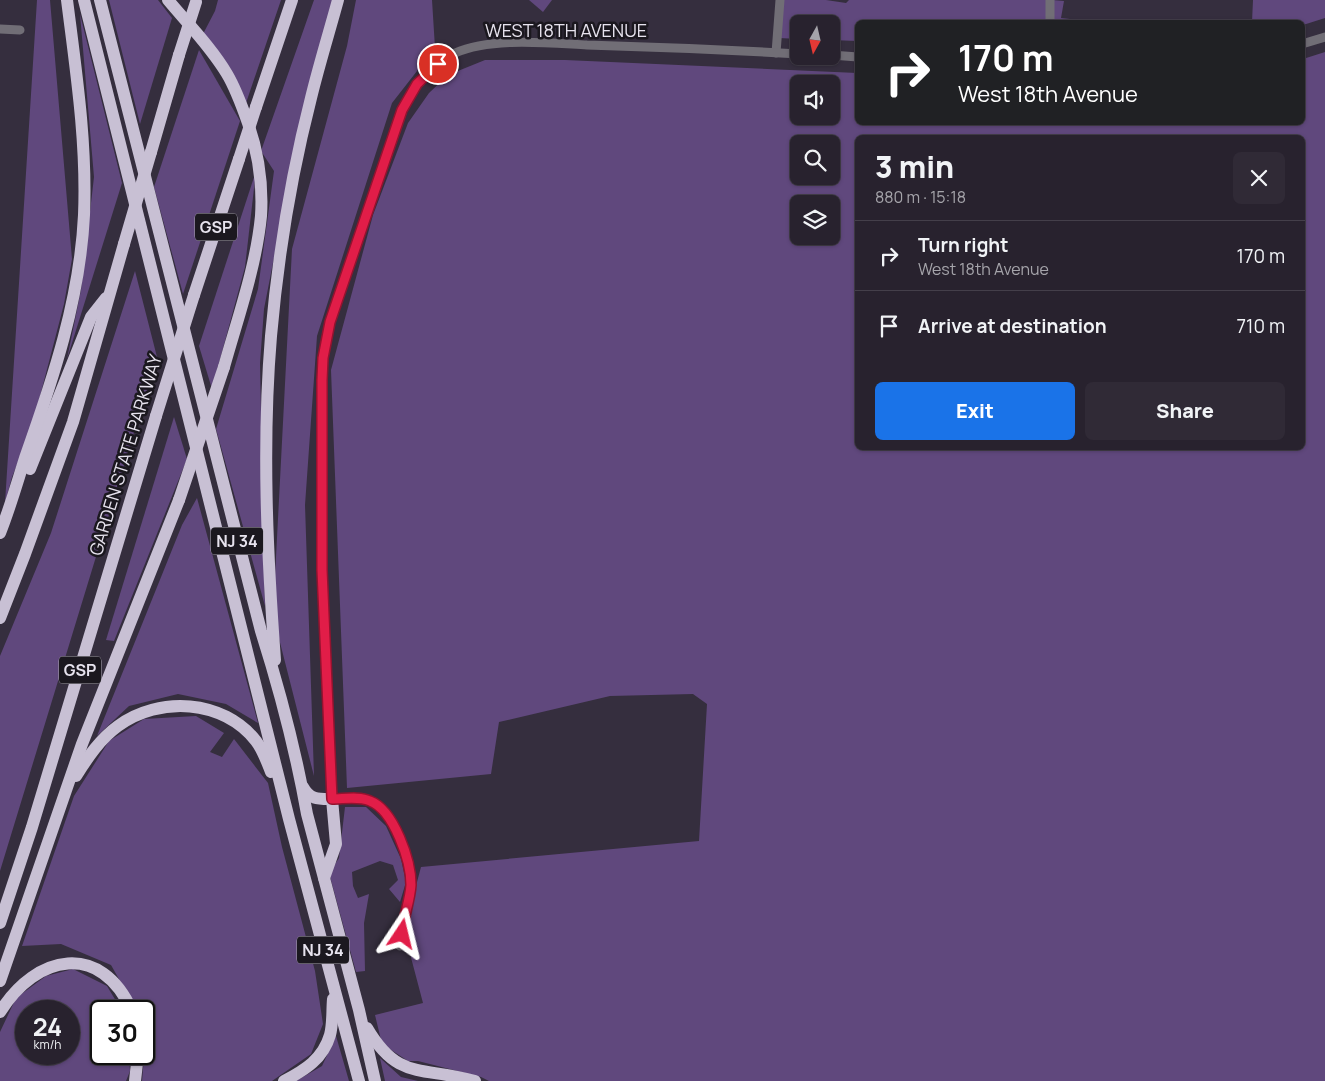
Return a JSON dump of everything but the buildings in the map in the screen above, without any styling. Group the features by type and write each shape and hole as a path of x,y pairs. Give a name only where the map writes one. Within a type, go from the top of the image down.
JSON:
{"highway":[{"path":"6,519 58,358 73,298 82,241 84,195 83,141 67,0"},
{"name":"NJ 34","path":"84,0 289,819 359,1081"},
{"name":"NJ 34","path":"100,0 261,631 276,680 302,785 307,814 359,1010 375,1081"},
{"path":"0,981 82,744 179,500 224,366 251,267 258,233 261,199 258,160 242,107 227,74 216,57 168,0"},
{"name":"GARDEN STATE PARKWAY","path":"0,923 43,789 194,295 292,0"},
{"path":"276,680 271,620 266,479 267,406 271,336 281,253 298,158 311,99 338,0"},
{"path":"0,618 73,422 196,1"},
{"path":"0,533 42,439 91,317 109,294"},
{"path":"66,792 89,756 119,725 147,710 174,706 192,706 218,713 232,721 256,741 271,772 289,819"},
{"path":"302,785 306,792 314,798 332,799 336,844 324,878"},
{"path":"0,1012 14,992 33,976 49,967 66,963 86,965 102,972 123,993 126,1000"},
{"path":"284,1081 310,1066 321,1054 330,1034 334,989"},
{"path":"359,1010 374,1042 386,1058 396,1066 416,1074 452,1076 475,1081"},
{"path":"135,1081 137,1065"}],"street":[{"path":"776,53 780,0"},
{"path":"1050,0 1050,20"},
{"path":"0,29 20,30"},
{"path":"1305,43 1325,37"},
{"name":"WEST 18TH AVENUE","path":"332,799 322,570 323,358 330,322 339,293 402,110 412,92 430,70 446,58 464,50 490,44 584,44 790,54"},
{"path":"840,56 855,57"},
{"path":"332,799 368,800 382,808 393,826 407,857 410,870 410,894 403,922 400,946"}],"shaded area":[{"path":"37,0 50,0 72,259 64,304 32,427 12,477 5,503"},
{"path":"109,0 158,0 172,18 140,124"},
{"path":"218,0 281,0 246,103 203,34 215,11"},
{"path":"314,0 336,0 286,196 264,309 260,363 265,606 216,429 258,289 274,171 261,151"},
{"path":"356,0 432,0 435,48 392,103 317,336 305,505 314,776 273,615 292,249 347,46"},
{"path":"529,0 552,0 543,12"},
{"path":"782,0 826,0 846,3 849,0 1052,0 1064,1 1061,18 1079,20 855,20 855,41 840,40 840,15 790,15 790,39 779,38"},
{"path":"1253,0 1325,0 1325,18 1305,24 1305,20 1252,20"},
{"path":"80,14 122,183 67,359 81,290 94,177"},
{"path":"199,50 240,121 183,294 154,187"},
{"path":"1325,52 1325,1081 489,1081 481,1077 418,1061 408,1061 382,1044 375,1015 423,1003 404,931 421,867 699,841 707,704 693,694 610,696 499,722 491,774 347,788 331,370 373,215 408,123 429,93 448,75 485,60 565,60 855,73 855,125 1305,125 1305,58"},
{"path":"256,171 245,267 212,389 199,346"},
{"path":"135,271 157,357 0,871 0,656 51,533"},
{"path":"174,417 187,459 114,641 106,640"},
{"path":"197,498 258,723 226,704 178,694 129,706 97,736 182,525"},
{"path":"196,716 224,733 210,752 222,757 234,739 268,783 282,847 315,971 323,1024 311,1054 272,1081 142,1081 143,1065 155,1065 155,1000 131,1000 111,965 61,944 22,946 74,796 109,741 144,719"},
{"path":"345,807 366,807 386,826 401,859 406,882 400,902 389,889 398,880 393,865 380,861 352,872 353,886 358,898 369,894 364,923 365,971 356,972 329,873 339,858"},
{"path":"73,969 107,986 115,1000 90,1000 90,1065 130,1065 130,1071 126,1081 0,1081 0,1032 15,1000 15,1065 80,1065 80,1000 15,1000 46,976"},
{"path":"336,1036 349,1081 296,1081 322,1066"},
{"path":"380,1058 401,1077 418,1081 385,1081"}],"route":[{"path":"402,934 410,894 410,870 407,857 393,826 382,808 376,803 364,799 332,799 322,570 322,380 323,358 330,322 402,110 417,84 438,64"}]}
